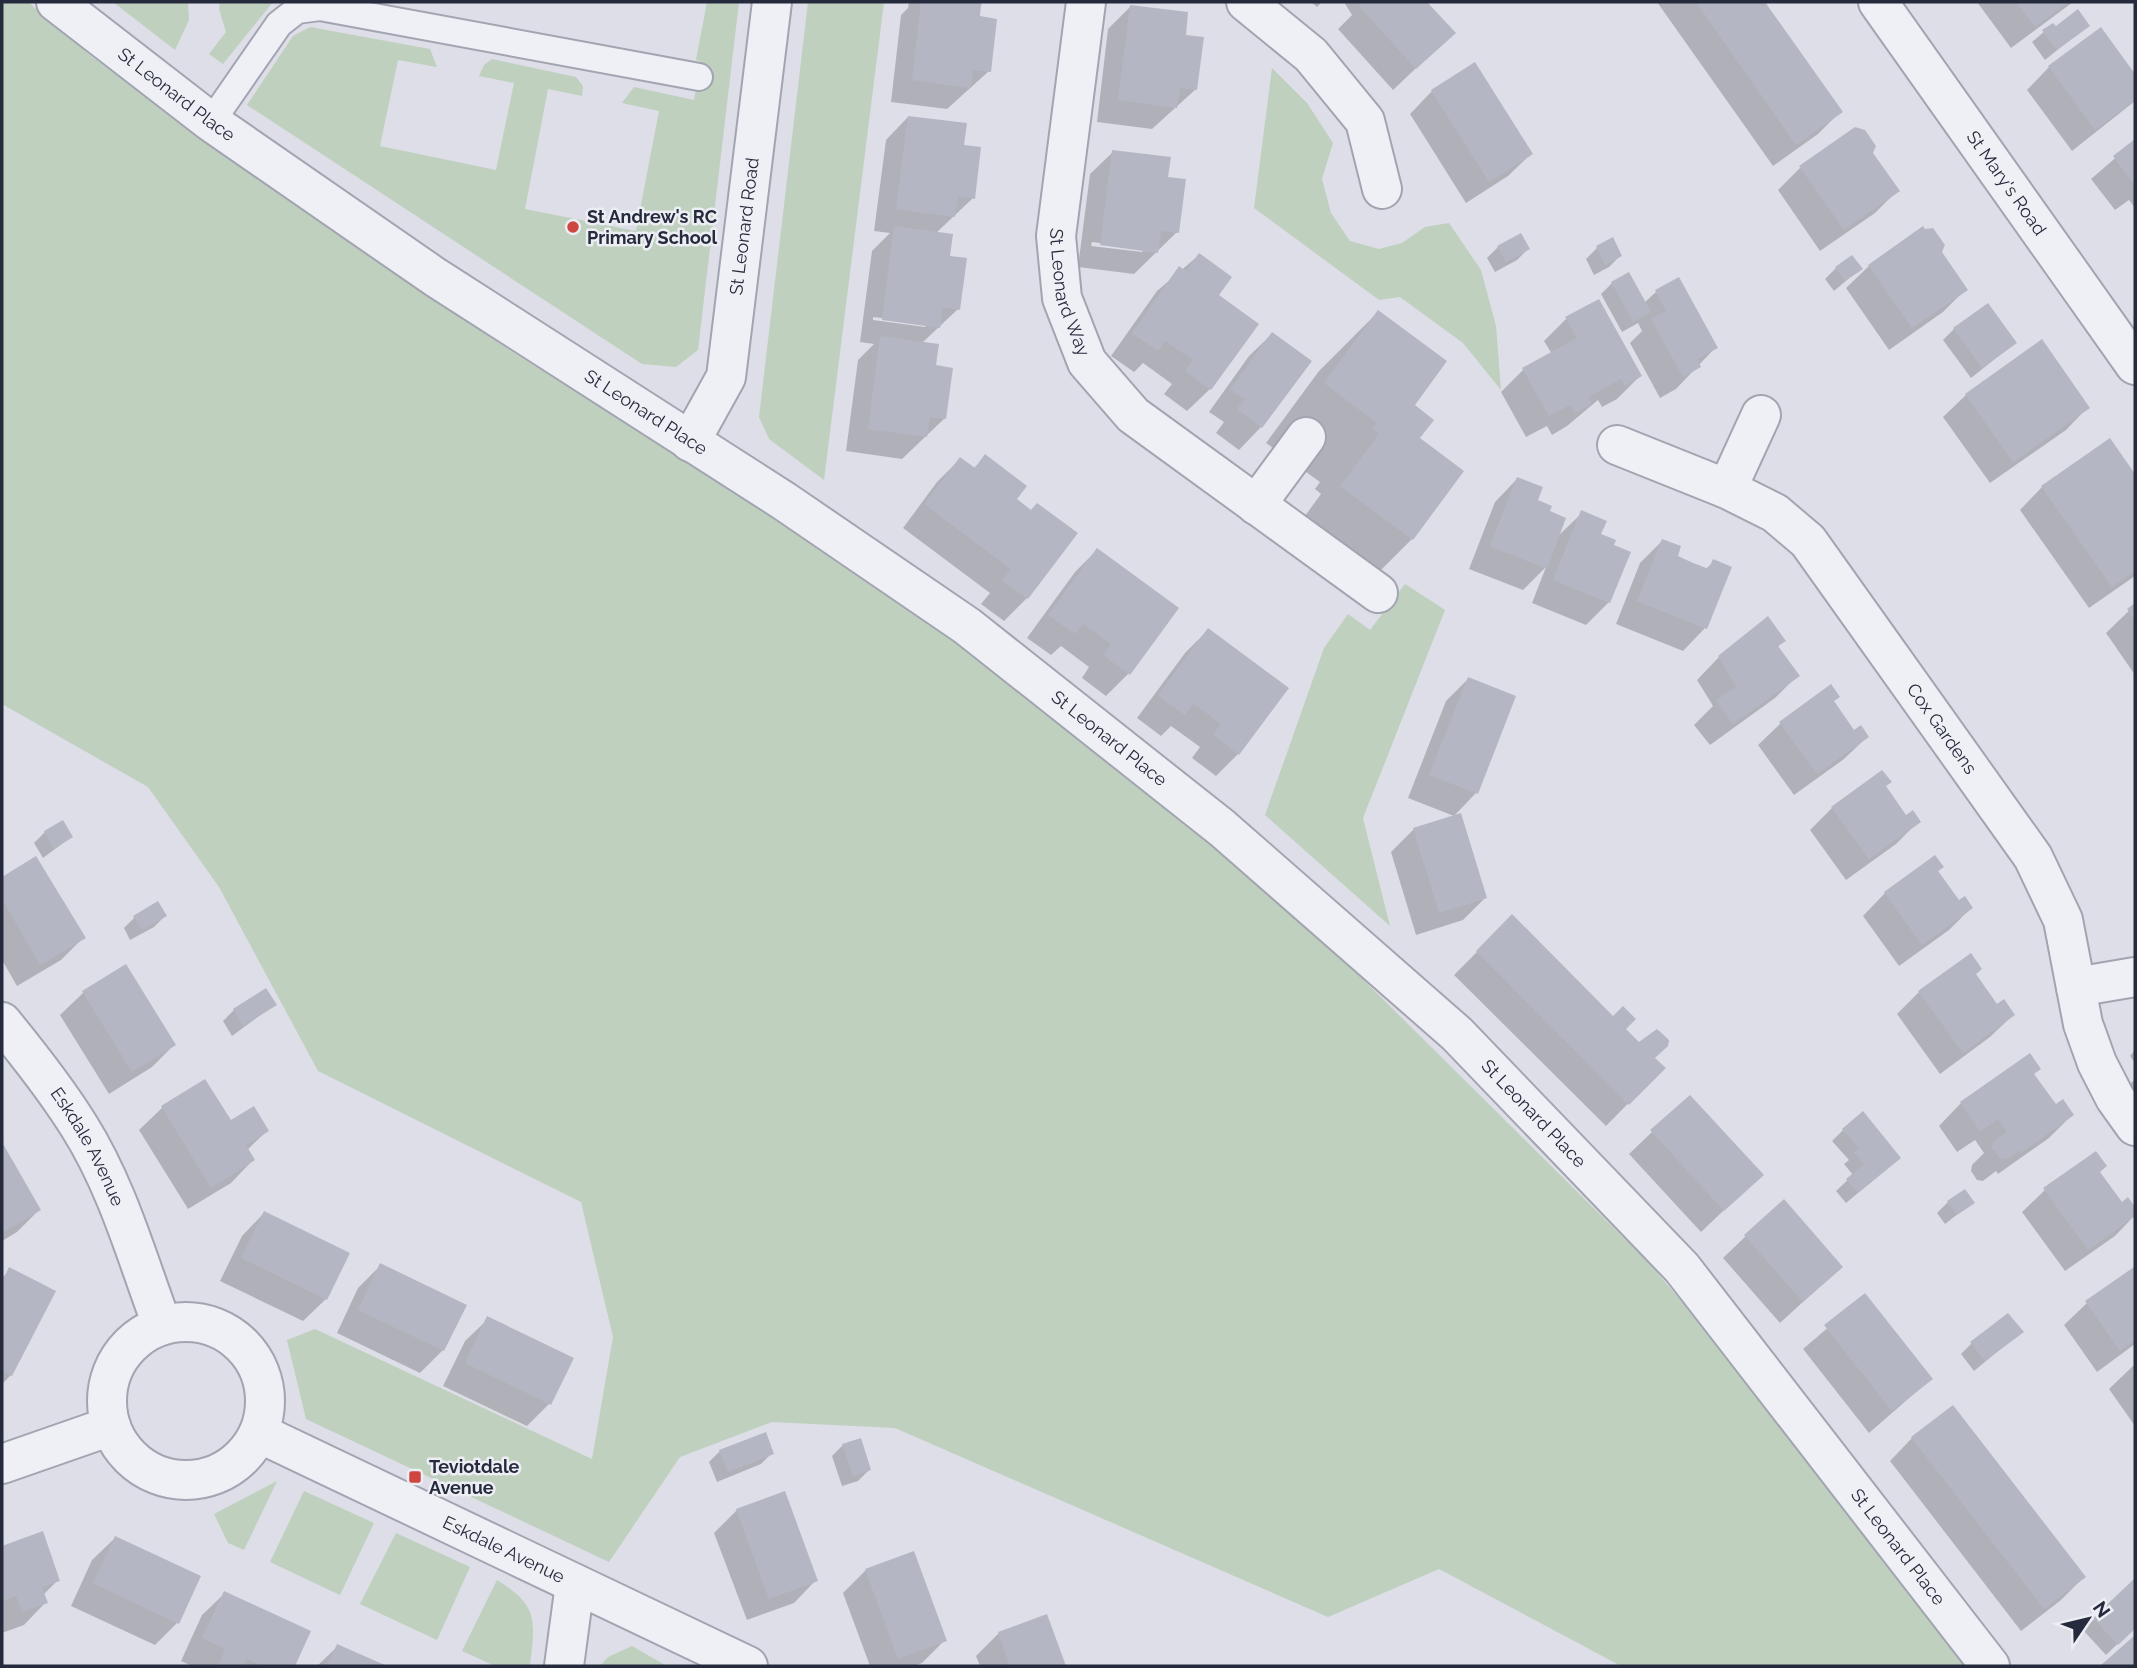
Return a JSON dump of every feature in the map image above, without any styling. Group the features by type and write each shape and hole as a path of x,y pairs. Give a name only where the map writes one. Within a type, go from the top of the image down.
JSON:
{"street":[{"name":"St Leonard Place","path":"56,2 211,122 435,277 784,501 967,626 1223,828 1457,1034 1682,1268 1990,1666"},
{"name":"St Leonard Road","path":"690,442 726,377 772,2"},
{"name":"St Leonard Way","path":"1086,2 1056,236 1062,299 1087,362 1133,415 1378,593"},
{"path":"1246,2 1311,55 1365,121 1382,189"},
{"name":"St Mary's Road","path":"1878,2 2135,365"},
{"path":"1727,489 1761,415"},
{"path":"1256,505 1307,437"},
{"name":"Cox Gardens","path":"1617,445 1727,489 1776,513 1808,541 2033,857 2063,920 2083,1024 2097,1063 2115,1098 2135,1126"},
{"path":"2076,987 2135,977"},
{"name":"Eskdale Avenue","path":"2,1022 36,1063 80,1127 111,1187 162,1325"},
{"path":"188,1321 214,1326 237,1339 254,1359 264,1382 266,1408 259,1433 244,1456 222,1472 196,1480 169,1479 144,1468 124,1450 111,1426 107,1401 110,1376 122,1353 140,1336 162,1325 188,1321"},
{"path":"2,1464 111,1426"},
{"name":"Eskdale Avenue","path":"259,1433 748,1666"},
{"path":"564,1666 575,1584"}],"lane":[{"path":"211,122 279,24 297,10 320,7 699,77"}],"green space":[{"path":"2,2 28,2 92,57 255,174 517,355 778,516 957,642 1114,763 1295,912 1649,1263 1793,1433 1966,1666 1621,1666 1439,1569 1328,1617 895,1428 772,1422 680,1457 609,1562 306,1419 287,1340 315,1329 592,1459 613,1337 581,1202 318,1071 219,887 148,787 2,704"},
{"path":"113,2 188,2 189,20 175,50"},
{"path":"220,2 273,2 223,64 209,54 226,32 219,9"},
{"path":"707,2 739,2 698,350 676,367 642,364 247,105 293,36 310,27 430,49 437,67 398,60 380,146 496,170 514,83 479,76 484,65 492,59 576,77 583,86 582,96 548,89 525,209 636,231 659,111 622,103 634,87 694,100 701,62 696,60"},
{"path":"808,2 884,2 824,480 769,439 759,417"},
{"path":"1272,68 1307,103 1333,143 1322,179 1331,213 1350,241 1379,249 1402,243 1425,227 1449,223 1481,270 1496,326 1501,390 1463,343 1400,297 1379,300 1254,208"},
{"path":"1405,584 1445,610 1363,818 1390,926 1265,815 1324,648 1348,614 1370,630"},
{"path":"277,1481 244,1550 228,1543 214,1514"},
{"path":"304,1491 374,1523 340,1595 270,1562"},
{"path":"396,1533 470,1567 437,1640 360,1604"},
{"path":"497,1580 521,1598 531,1616 533,1637 530,1666 495,1666 462,1651"},
{"path":"632,1646 665,1666 600,1666 608,1657"}],"building":[{"path":"921,2 981,2 980,16 997,19 991,72 973,70 971,88 912,80"},
{"path":"1363,2 1427,2 1456,33 1416,69 1359,6"},
{"path":"1696,2 1765,2 1843,112 1796,145"},
{"path":"2016,2 2069,2 2035,27"},
{"path":"1130,5 1188,12 1186,35 1204,37 1197,90 1180,88 1177,108 1118,100"},
{"path":"2078,9 2090,26 2057,50 2042,30 2053,23 2056,26"},
{"path":"2101,27 2135,74 2135,100 2095,130 2048,66"},
{"path":"1475,62 1533,154 1489,182 1431,90"},
{"path":"908,116 967,123 964,145 981,147 975,199 958,197 955,217 896,209"},
{"path":"1855,127 1865,130 1876,146 1873,153 1900,191 1844,230 1799,166"},
{"path":"2135,139 2135,186 2113,156"},
{"path":"1112,150 1171,157 1168,177 1186,179 1179,233 1161,231 1158,253 1100,245"},
{"path":"894,226 953,234 950,256 967,258 960,310 943,307 940,328 882,320"},
{"path":"1923,226 1925,229 1933,228 1945,245 1942,252 1968,290 1912,328 1868,265"},
{"path":"1521,233 1530,249 1506,262 1497,246"},
{"path":"1613,237 1622,256 1605,265 1596,246"},
{"path":"1199,253 1232,277 1219,295 1259,324 1211,390 1185,371 1193,360 1165,341 1158,351 1132,333 1179,266 1186,271"},
{"path":"1852,255 1863,269 1845,281 1835,267"},
{"path":"1629,272 1651,312 1633,322 1611,282"},
{"path":"1679,277 1718,348 1697,359 1701,367 1683,377 1651,319 1666,311 1655,290"},
{"path":"1599,299 1642,376 1625,386 1621,379 1588,397 1592,404 1575,413 1570,405 1549,416 1522,368 1577,338 1565,317"},
{"path":"1988,303 2017,343 1982,368 1953,328"},
{"path":"1378,310 1447,361 1415,405 1434,420 1420,438 1464,471 1413,540 1340,486 1379,434 1372,429 1377,423 1324,383"},
{"path":"1272,332 1312,361 1262,428 1237,409 1245,399 1230,389"},
{"path":"880,336 939,344 936,365 953,368 946,419 930,417 927,437 868,429"},
{"path":"2042,339 2090,408 2013,462 1965,394"},
{"path":"2110,438 2135,474 2135,571 2112,587 2041,486"},
{"path":"985,454 1027,486 1017,499 1031,510 1037,503 1078,533 1028,599 1002,581 1011,569 924,504 960,457 975,468"},
{"path":"1517,477 1543,487 1538,500 1552,506 1550,511 1566,518 1547,569 1490,546"},
{"path":"1581,510 1607,521 1601,534 1616,540 1614,545 1631,552 1610,603 1553,580"},
{"path":"1662,539 1681,546 1678,556 1693,563 1709,569 1713,559 1732,567 1707,629 1637,601"},
{"path":"1097,548 1179,608 1130,675 1103,655 1111,644 1083,624 1075,634 1048,615"},
{"path":"2135,603 2135,621 2127,609"},
{"path":"1768,616 1786,641 1778,646 1800,676 1733,724 1716,701 1736,686 1718,656"},
{"path":"1208,628 1289,688 1239,755 1213,735 1221,724 1193,703 1185,715 1158,695"},
{"path":"1468,677 1516,696 1478,794 1429,775"},
{"path":"1831,684 1840,697 1834,701 1854,730 1861,725 1869,737 1817,774 1779,722"},
{"path":"1882,770 1892,782 1886,786 1906,815 1913,810 1921,822 1869,859 1831,807"},
{"path":"1461,813 1487,898 1439,913 1413,828"},
{"path":"63,820 73,837 54,849 44,831"},
{"path":"1935,855 1944,867 1938,871 1959,900 1965,896 1973,908 1922,945 1884,892"},
{"path":"36,856 86,938 40,965 2,899 2,877"},
{"path":"158,901 167,916 142,930 133,916"},
{"path":"1512,914 1613,1016 1623,1006 1636,1019 1626,1029 1639,1042 1657,1029 1669,1040 1668,1046 1655,1058 1666,1068 1629,1105 1476,951"},
{"path":"1971,953 1982,969 1976,974 1997,1004 2004,999 2015,1015 1963,1053 1918,991"},
{"path":"126,964 176,1045 132,1072 82,991"},
{"path":"266,988 277,1005 243,1026 233,1009"},
{"path":"2030,1053 2041,1069 2034,1074 2056,1104 2063,1099 2074,1115 2021,1153 2020,1150 2007,1159 2000,1158 1992,1148 1994,1141 2007,1132 1998,1119 1980,1131 1960,1102"},
{"path":"205,1079 231,1120 254,1106 269,1131 246,1145 255,1160 211,1188 161,1106"},
{"path":"1690,1095 1764,1175 1724,1211 1650,1130"},
{"path":"1863,1111 1901,1158 1858,1193 1846,1179 1864,1164 1854,1152 1859,1148 1842,1129"},
{"path":"2,1142 41,1210 2,1233"},
{"path":"2096,1151 2107,1166 2100,1172 2122,1202 2128,1197 2135,1207 2135,1216 2088,1250 2043,1188"},
{"path":"1965,1189 1975,1203 1957,1215 1947,1201"},
{"path":"1784,1199 1843,1267 1803,1302 1744,1235"},
{"path":"264,1211 350,1253 327,1300 241,1258"},
{"path":"380,1263 467,1305 444,1351 358,1310"},
{"path":"9,1267 56,1291 12,1376 2,1371 2,1282"},
{"path":"2134,1267 2135,1340 2120,1351 2085,1301"},
{"path":"1865,1293 1933,1379 1892,1411 1824,1325"},
{"path":"2008,1313 2024,1332 1985,1361 1970,1342"},
{"path":"487,1316 574,1358 551,1405 465,1363"},
{"path":"1953,1405 2086,1577 2044,1609 1911,1437"},
{"path":"766,1432 774,1454 728,1472 719,1450"},
{"path":"861,1438 871,1470 853,1476 842,1444"},
{"path":"785,1491 818,1581 769,1599 736,1509"},
{"path":"43,1531 60,1581 42,1587 48,1603 22,1612 16,1596 2,1601 2,1546"},
{"path":"115,1536 201,1576 179,1624 93,1583"},
{"path":"914,1551 947,1641 898,1659 865,1569"},
{"path":"2135,1578 2135,1629 2118,1645 2093,1618"},
{"path":"224,1591 311,1631 295,1666 264,1666 247,1659 243,1666 219,1666 225,1649 202,1638"},
{"path":"1047,1614 1066,1666 1010,1666 998,1632"},
{"path":"2135,1635 2135,1666 2100,1666"},
{"path":"337,1644 387,1666 327,1666"}],"place":[{"name":"St Andrew's RC Primary School","path":"573,227"},
{"name":"Teviotdale Avenue","path":"415,1477"}]}
